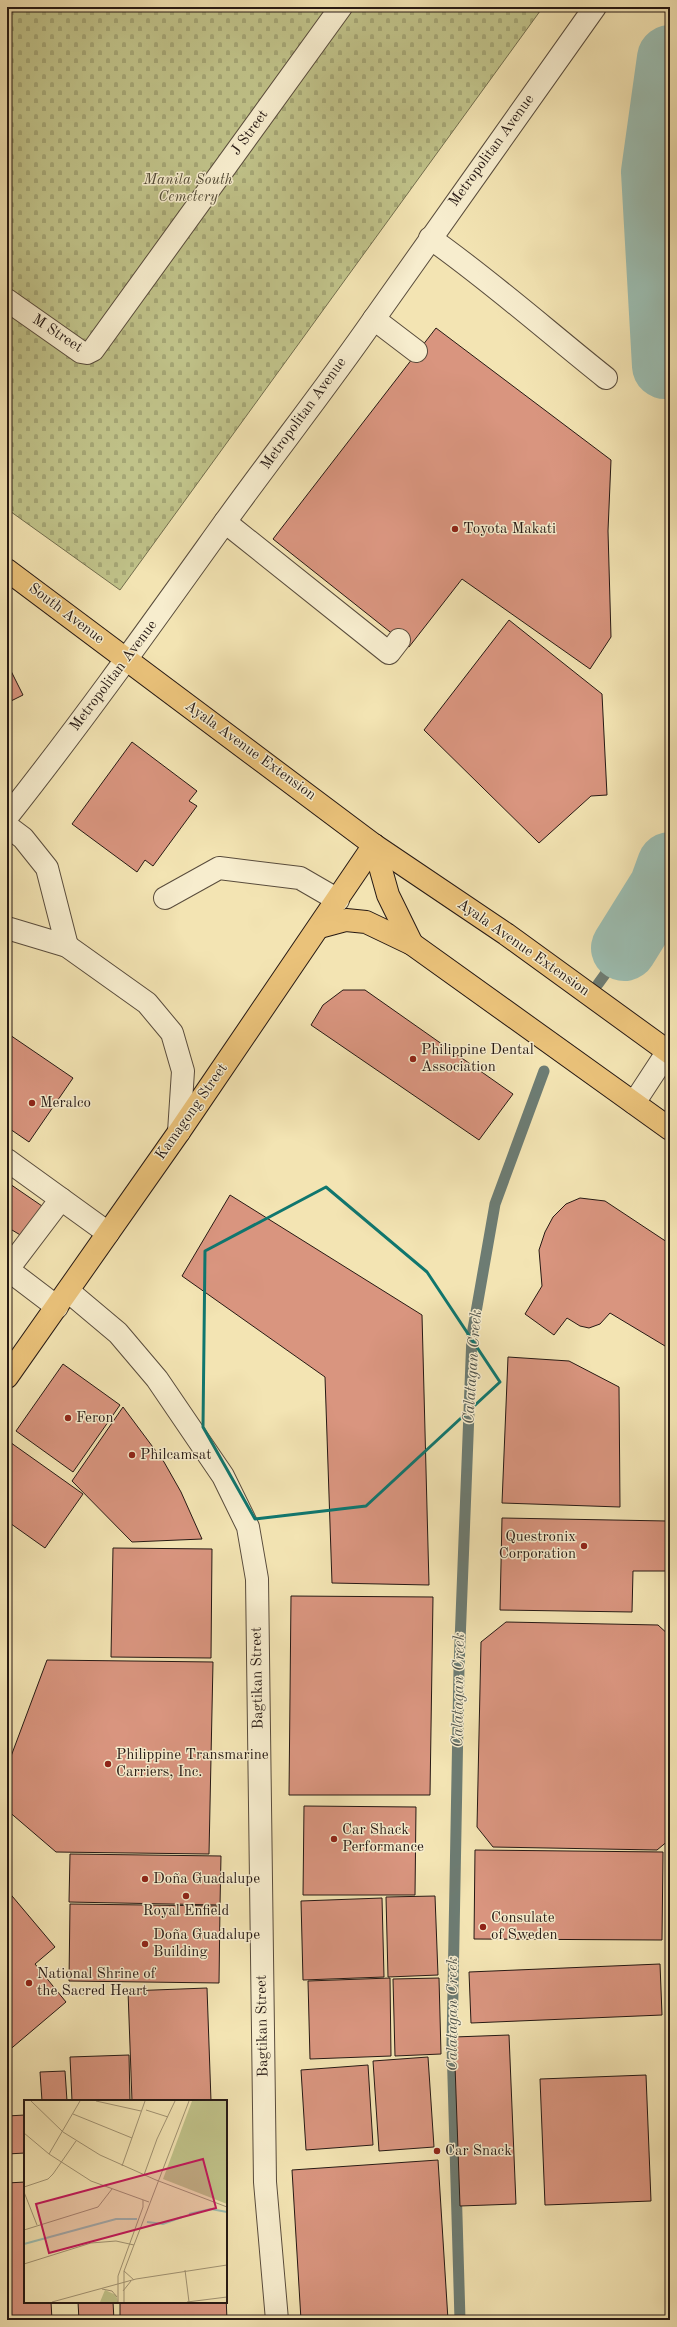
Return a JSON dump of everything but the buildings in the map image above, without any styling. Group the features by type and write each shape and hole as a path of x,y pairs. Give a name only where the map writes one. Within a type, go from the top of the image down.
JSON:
{"main road":[{"name":"South Avenue","path":"7,570 125,659"},
{"name":"Ayala Avenue Extension","path":"125,659 374,845 506,934 669,1051"},
{"name":"Kamagong Street","path":"7,1377 179,1132 320,927 374,845"},
{"path":"374,845 388,896 412,944"},
{"path":"320,927 346,920 366,922 412,944 670,1129"}],"street":[{"name":"J Street","path":"87,353 93,350 341,7"},
{"name":"Metropolitan Avenue","path":"7,817 106,688 125,659 160,614 225,522 374,319 595,7"},
{"path":"430,238 518,304 554,336 606,378"},
{"name":"M Street","path":"7,300 71,346 87,353"},
{"path":"374,319 416,351"},
{"path":"225,522 389,653 399,640"},
{"path":"7,826 23,838 47,868 67,946"},
{"path":"166,898 219,868 300,878 338,900"},
{"path":"7,928 67,946 147,1003 172,1033 183,1071 179,1132"},
{"path":"634,1103 669,1051"},
{"path":"7,1160 108,1233"},
{"path":"7,1269 61,1199"},
{"name":"Bagtikan Street","path":"7,1269 63,1299 118,1333 157,1379 223,1476 248,1527 257,1580 266,2182 277,2320"}],"highlighted area":[{"path":"326,1187 427,1272 500,1382 366,1506 255,1519 203,1427 205,1251"}],"green space":[{"name":"Manila South Cemetery","path":"7,7 543,7 120,590 7,509"}],"waterway":[{"name":"Calatagan Creek","path":"665,366 654,172 670,58"},
{"name":"Calatagan Creek","path":"624,948 662,887 670,865"},
{"name":"Calatagan Creek","path":"598,984 624,948"},
{"name":"Calatagan Creek","path":"460,2320 452,2044 459,1668 472,1335 495,1204 544,1071"}],"place":[{"name":"Toyota Makati","path":"455,529"},
{"name":"Philippine Dental Association","path":"413,1059"},
{"name":"Meralco","path":"32,1103"},
{"name":"Feron","path":"68,1418"},
{"name":"Philcamsat","path":"132,1455"},
{"name":"Questronix Corporation","path":"584,1546"},
{"name":"Philippine Transmarine Carriers, Inc.","path":"108,1764"},
{"name":"Car Shack Performance","path":"334,1839"},
{"name":"Doña Guadalupe","path":"145,1879"},
{"name":"Royal Enfield","path":"186,1896"},
{"name":"Consulate of Sweden","path":"483,1927"},
{"name":"Doña Guadalupe Building","path":"145,1944"},
{"name":"National Shrine of the Sacred Heart","path":"29,1983"},
{"name":"Car Snack","path":"437,2151"}]}
